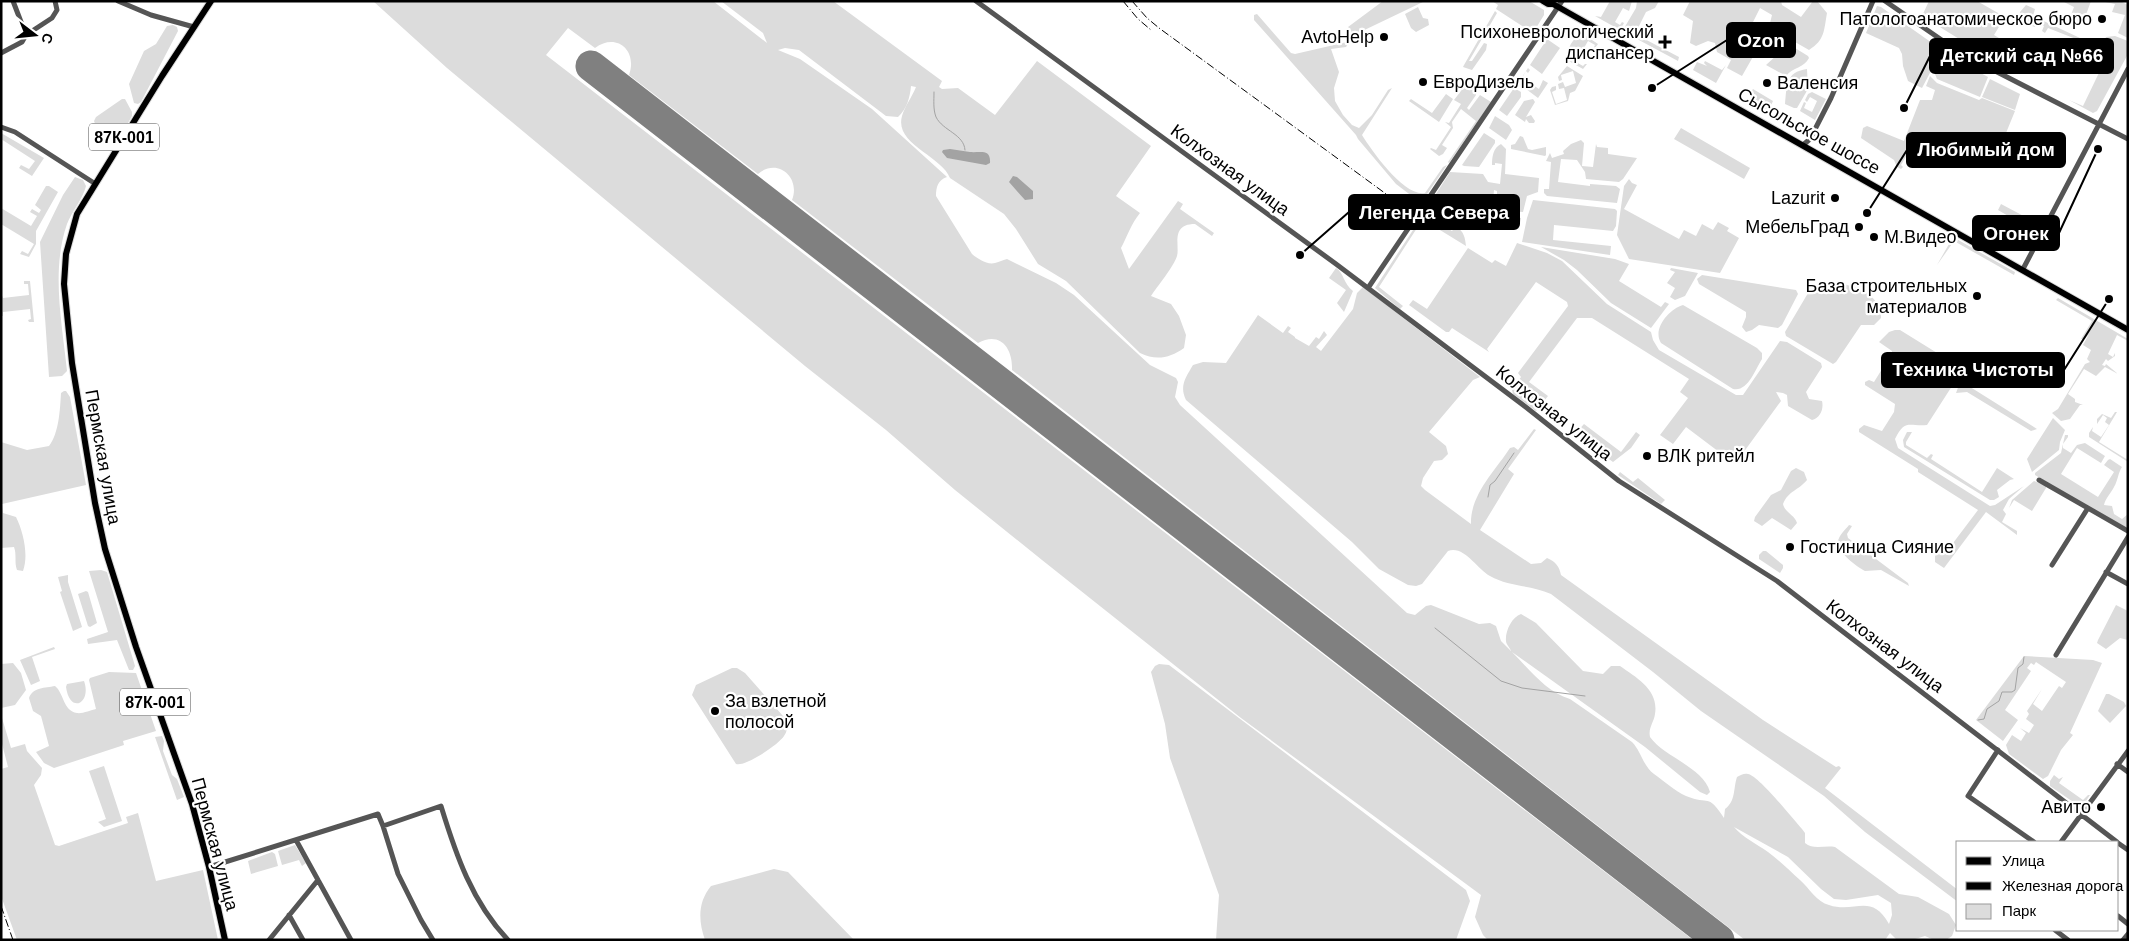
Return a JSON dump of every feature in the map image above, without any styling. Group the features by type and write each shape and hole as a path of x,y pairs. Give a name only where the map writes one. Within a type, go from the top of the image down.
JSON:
{"main road":[{"name":"Пермская улица","path":"211,1 94,183 72,227 66,254 64,284 67,326 100,528 110,568 143,668 192,804 209,867 225,940"},
{"name":"Сысольское шоссе","path":"1543,1 1548,4 1556,3 2128,330"}],"street":[{"path":"14,1 26,36"},
{"path":"1,53 22,42 26,36 52,18 56,10 55,1"},
{"path":"118,1 151,15 194,27"},
{"name":"Колхозная улица","path":"976,1 1368,288 1619,481 1762,570 2117,841"},
{"path":"1802,145 1810,139 1831,98 1873,1"},
{"path":"1885,1 1962,54 2128,139"},
{"path":"1368,288 1556,3"},
{"path":"2023,269 2128,69"},
{"path":"1,127 15,132 94,183"},
{"path":"2039,480 2128,531"},
{"path":"2052,565 2088,508"},
{"path":"2056,655 2128,537"},
{"path":"2106,572 2128,584"},
{"path":"1998,750 1968,796 2033,841"},
{"path":"2062,841 2128,751"},
{"path":"2117,764 2128,772"},
{"path":"383,826 441,806 457,857 475,896 508,940"},
{"path":"209,867 378,814 398,874 421,920 434,940"},
{"path":"296,840 351,940"},
{"path":"269,940 318,880"},
{"path":"289,915 302,940"},
{"path":"2056,931 2068,940"},
{"path":"2123,940 2128,934"}],"green space":[{"path":"373,1 713,1 767,43 763,33 721,1 833,1 942,81 939,87 942,89 958,88 995,115 1037,61 1151,146 1116,196 1140,213 1121,248 1129,269 1178,201 1183,204 1180,209 1214,233 1212,236 1195,224 1187,225 1179,231 1177,256 1151,296 1171,304 1179,316 1186,335 1184,348 1173,354 1157,358 1140,353 1066,281 1038,264 1004,214 950,178 938,163 905,134 901,126 902,116 908,103 898,117 886,116 799,50 785,48 778,50 800,59 872,109 947,177 938,184 936,196 972,254 980,260 989,263 1007,259 1056,283 1074,295 1150,365 1176,378 1178,382 1175,397 1180,405 1407,613 1415,615 1426,606 1431,605 1479,624 1490,623 1496,626 1501,641 1511,651 1506,642 1507,633 1512,621 1521,614 1536,623 1583,671 1603,674 1611,666 1620,666 1645,686 1654,698 1655,714 1650,737 1664,751 1700,776 1710,792 1707,795 1700,792 1645,747 1512,652 1546,686 1561,696 1570,699 1632,742 1650,771 1678,791 1694,799 1711,802 1724,818 1725,809 1733,799 1737,777 1742,774 1753,776 1802,829 1805,833 1805,843 1815,847 1835,847 1899,894 1918,897 1949,914 1956,925 1952,936 1946,940 1934,940 1925,936 1912,940 1897,940 1890,933 1885,940 1745,940 1012,370 1010,355 1004,344 999,340 986,340 978,343 792,200 793,184 786,172 773,168 765,169 758,174 629,75 630,58 628,51 623,46 610,42 595,48 568,28 546,55 1693,940 1488,940 1483,935 1475,917 1481,895 1241,718 955,490 886,430 805,366 447,68","holes":["911,86 916,87 908,103","1734,827 1788,857 1834,899 1846,900 1878,895 1891,903 1892,915 1889,924 1882,914 1869,906 1838,907 1821,901 1776,858 1745,837"]},
{"path":"1383,1 1425,1 1354,35 1348,27"},
{"path":"1492,1 1529,1 1544,10 1544,15 1533,33 1496,9 1498,5"},
{"path":"1610,1 1632,1 1629,11 1623,8 1615,22 1620,25 1622,22 1624,23 1620,30 1595,16 1601,17"},
{"path":"1637,1 1659,1 1655,8 1646,12 1635,34 1679,57 1678,61 1624,32 1623,30 1636,8"},
{"path":"1690,1 1781,1 1782,5 1801,17 1813,1 1817,1 1827,13 1821,38 1809,50 1769,27 1772,15 1760,8 1753,22 1809,58 1804,64 1786,76 1766,65 1778,54 1776,50 1772,51 1767,58 1740,43 1739,46 1754,55 1742,76 1727,68 1731,60 1717,52 1715,43 1708,41 1696,46 1690,43 1693,21 1683,15"},
{"path":"1929,1 1977,1 2005,17 1994,35 2009,44 1998,63 1922,16"},
{"path":"2062,1 2091,1 2083,23 2079,24 2069,20 2074,7"},
{"path":"2100,1 2120,1 2128,5 2128,38 2118,33 2125,15 2112,12 2115,4"},
{"path":"2026,5 2035,9 2033,16 2080,38 2081,41 2048,28 2045,33 2042,31 2044,26 2037,23 2035,27 2019,21 2020,12"},
{"path":"1877,6 1942,50 1922,88 1908,81 1899,48 1866,33"},
{"path":"1418,7 1423,18 1428,19 1429,25 1416,32 1411,28 1405,14"},
{"path":"1495,11 1497,13 1469,61 1472,61 1484,43 1487,44 1486,50 1472,70 1463,67 1464,65"},
{"path":"1257,14 1291,53 1295,54 1347,42 1346,47 1331,49 1339,72 1334,88 1335,101 1343,115 1352,125 1359,128 1372,115 1388,90 1392,88 1362,135 1389,172 1398,181 1417,192 1425,193 1443,167 1447,165 1421,203 1396,184 1356,135 1254,20 1254,15"},
{"path":"173,25 177,27 178,31 141,102 138,104 134,103 129,84 144,51 156,44 167,26"},
{"path":"1583,34 1598,44 1595,48 1595,45 1588,41 1576,62 1583,66 1587,64 1583,69 1567,60 1571,44"},
{"path":"2115,36 2128,41 2128,54 2097,111 2093,113 2069,100 2083,106 2109,52 2101,49 2106,37"},
{"path":"1547,39 1560,48 1542,74 1530,65"},
{"path":"1946,59 1953,63 1955,59 1988,77 1980,97 1937,79 1935,74 1938,66 1944,64"},
{"path":"1705,61 1722,70 1726,65 1716,83 1693,70 1697,62 1707,66 1704,63"},
{"path":"1567,66 1583,76 1575,91 1570,93 1568,101 1555,105 1550,90 1552,87 1556,86 1556,90 1552,92 1556,104 1567,100 1564,88 1559,89 1558,84 1563,82 1565,87 1576,83 1573,71 1561,75 1562,80 1559,81 1558,77"},
{"path":"1807,69 1808,89 1797,108 1785,104 1788,81 1795,73"},
{"path":"1526,71 1522,78 1539,89 1543,80 1548,83 1538,98 1518,83"},
{"path":"1930,76 1937,83 1979,100 1982,98 2015,111 2006,133 2002,133 1994,154 1986,158 1974,157 1973,148 1945,136 1940,148 1927,144 1912,146 1901,165 1903,167 1901,169 1897,167 1894,160 1861,138 1863,128 1867,126 1904,141 1920,100 1932,100 1935,90 1926,86"},
{"path":"1990,79 2020,94 2015,110 1982,97"},
{"path":"1464,87 1469,87 1476,92 1467,108 1469,110 1480,95 1491,102 1449,163 1476,121 1461,109 1452,122 1453,128 1442,145 1447,148 1443,154 1439,156 1430,149 1436,150 1451,127 1445,122 1449,123 1461,104 1454,100"},
{"path":"1514,88 1521,92 1521,97 1507,116 1499,110"},
{"path":"1753,89 1773,101 1768,112 1752,104 1756,95 1751,92"},
{"path":"1812,92 1826,99 1815,120 1800,111 1804,102 1806,103 1804,108 1812,112 1817,101 1810,97 1807,102 1805,100 1808,94"},
{"path":"1446,94 1453,99 1439,122 1409,101 1411,99 1432,113"},
{"path":"122,99 125,99 132,112 132,116 118,140 110,145 99,134 94,121 96,117"},
{"path":"1533,99 1535,102 1526,117 1531,115 1535,121 1534,123 1529,123 1526,119 1525,122 1515,115 1524,101"},
{"path":"1495,116 1509,125 1512,130 1506,140 1489,128"},
{"path":"1681,128 1750,168 1744,179 1674,139"},
{"path":"1,133 44,158 32,176 19,168 21,165 29,169 35,161 1,139"},
{"path":"1484,133 1495,140 1495,143 1479,167 1462,165"},
{"path":"1520,136 1523,137 1528,149 1546,147 1546,155 1511,149 1511,145 1515,144"},
{"path":"1581,140 1584,143 1582,166 1593,167 1596,144 1597,147 1608,148 1608,154 1637,158 1619,182 1586,179 1585,172 1577,160 1561,159 1558,182 1590,186 1590,184 1616,186 1620,189 1617,203 1547,196 1544,193 1544,189 1549,189 1551,162 1546,161 1550,153 1552,158 1564,154 1563,151 1571,144"},
{"path":"1501,144 1506,149 1505,174 1539,178 1538,192 1527,196 1523,212 1497,210 1497,191 1494,190 1492,215 1521,218 1520,223 1488,221 1489,211 1463,208 1436,199 1429,210 1427,208 1450,172 1483,174 1488,182 1500,184 1502,164 1495,163 1495,165 1492,165 1492,162 1495,150"},
{"path":"75,177 83,180 86,186 67,224 62,242 59,278 59,297 67,371 62,376 49,377 40,242 63,195"},
{"path":"1629,179 1637,185 1624,209 1679,239 1684,230 1696,236 1702,224 1713,230 1718,222 1729,228 1727,231 1739,238 1720,273 1629,259 1617,235 1624,186"},
{"path":"46,186 58,192 36,231 36,244 29,257 20,254 22,251 28,254 34,244 1,224 1,208 31,226 37,216 30,212 32,209 39,213 41,210 35,205"},
{"path":"1533,200 1615,209 1617,211 1616,226 1613,231 1554,225 1553,240 1611,246 1610,255 1522,242"},
{"path":"2001,204 2037,223 2037,227 2027,227 1998,210"},
{"path":"1423,213 1452,231 1456,226 1464,235 1466,246 1422,219"},
{"path":"1415,227 1417,228 1379,287 1403,306 1400,309 1375,288"},
{"path":"1953,237 2015,272 2014,275 1954,241 1937,265"},
{"path":"1517,243 1547,253 1562,261 1607,304 1651,332 1659,350 1736,395 1743,395 1780,341 1787,342 1821,363 1822,367 1806,392 1809,399 1822,401 1821,413 1812,420 1788,406 1787,395 1776,392 1781,401 1735,464 1686,427 1673,444 1660,435 1688,398 1680,392 1689,379 1592,318 1577,318 1529,382 1548,396 1536,411 1513,394 1512,390 1521,377 1518,373 1568,306 1567,302 1536,282 1487,349 1489,352 1452,328 1449,332 1446,332 1409,305 1413,300 1427,309 1468,248 1492,263 1495,260 1506,266"},
{"path":"1541,247 1615,259 1629,264 1619,281 1661,307 1665,302 1669,304 1651,328 1611,303 1577,270"},
{"path":"1336,268 1353,291 1344,312 1337,303 1346,290 1329,278"},
{"path":"1671,268 1698,273 1685,296 1675,300 1670,297 1675,288 1667,283 1675,272 1670,270"},
{"path":"1702,275 1796,290 1798,294 1782,325 1778,328 1759,325 1746,332 1742,327 1746,312 1699,284 1697,279"},
{"path":"24,281 30,281 34,322 29,322 28,320 31,319 30,309 3,312 3,316 1,316 1,293 3,298 29,295 28,284 24,284"},
{"path":"1820,284 1839,284 1854,287 1873,298 1878,304 1881,318 1874,325 1861,325 1833,364 1786,336 1785,332 1811,288"},
{"path":"1363,287 1480,377 1473,380 1429,432 1446,446 1448,454 1442,460 1434,461 1423,478 1421,486 1471,524 1475,503 1484,484 1510,448 1514,447 1518,450 1534,429 1536,430 1508,469 1514,474 1480,530 1531,564 1541,563 1547,558 1553,561 1561,575 1763,720 1836,767 1839,766 1841,768 1825,788 1956,888 1956,900 1865,832 1824,796 1701,711 1551,594 1497,580 1485,573 1465,554 1454,550 1448,551 1422,584 1416,586 1408,585 1379,569 1352,542 1186,400 1183,386 1193,365 1203,362 1226,363 1258,315 1283,333 1288,326 1291,328 1288,332 1309,346 1316,337 1319,339 1324,331 1327,335 1316,347 1321,351 1353,309 1357,293"},
{"path":"2058,298 2128,339 2128,341 2117,335 2108,354 2113,357 2115,353 2115,356 2108,361 2106,359 2102,365 2105,366 2106,364 2118,374 2105,367 2096,376 2084,369 2068,394 2075,399 2075,402 2083,405 2080,405 2070,419 2061,421 2052,413 2058,409 2085,364 2090,362 2087,359 2091,350 2083,345 2089,334 2085,339 2081,339 2092,321 2056,300"},
{"path":"1683,305 1757,348 1762,353 1762,359 1747,384 1738,389 1733,389 1661,343 1659,332 1663,320 1672,311"},
{"path":"1900,330 1963,369 1927,425 1908,425 1902,428 1895,439 1898,448 1990,506 1995,505 2024,486 2009,499 2003,510 2006,514 2002,522 2017,531 2017,535 1986,512 1944,568 1935,562 1935,556 1941,549 1947,551 1978,510 1859,432 1859,429 1864,425 1882,431 1894,412 1895,404 1865,385 1865,382 1869,380 1874,382 1892,353 1892,351 1879,342 1889,332"},
{"path":"1964,384 2037,429 2031,431 1967,392 1956,393 1959,385"},
{"path":"64,391 70,397 86,485 2,504 3,513 16,517 23,536 25,565 23,571 17,570 14,547 1,548 1,442 27,450 49,446 57,428 61,393"},
{"path":"2117,412 2099,442 2128,460 2128,462 2089,437 2093,427 2092,431 2101,437 2109,425 2105,422 2107,418 2103,415 2097,424 2097,419 2102,414 2111,418"},
{"path":"2053,418 2065,430 2059,450 2032,472 2027,459"},
{"path":"1584,424 1621,452 1636,432 1640,435 1631,448 1613,462 1575,434"},
{"path":"1907,432 1912,432 1906,445 1927,458 1931,454 1933,455 1931,459 1982,492 1997,468 2014,479 1997,490 1999,497 1990,500 1904,447 1903,440"},
{"path":"2065,435 2068,435 2063,444"},
{"path":"2085,443 2105,456 2101,463 2077,448 2061,474 2098,497 2114,472 2104,465 2108,460 2110,459 2122,467 2104,505 2112,506 2114,514 2122,519 2128,514 2128,528 2093,510 2035,475 2035,473 2061,453 2063,444 2063,448 2071,453 2077,445"},
{"path":"1796,468 1804,472 1807,480 1788,496 1783,504 1797,523 1791,530 1772,518 1762,526 1754,521 1771,495 1781,490 1791,471"},
{"path":"1620,472 1633,482 1638,478 1665,500 1661,504 1618,475"},
{"path":"2034,481 2046,486 2046,488 2032,511 2014,500 2009,508 2012,500"},
{"path":"1849,525 1852,526 1847,534 1848,538 1908,583 1909,586 1881,570 1865,571 1848,559 1841,550 1838,540"},
{"path":"1766,551 1783,565 1780,573 1759,559 1759,555"},
{"path":"101,570 107,572 135,666 133,670 129,670 117,640 88,644 87,639 108,632 89,571"},
{"path":"68,575 68,582 82,627 73,631 60,592 62,591 58,577"},
{"path":"88,592 97,623 90,627 88,626 78,594"},
{"path":"2116,605 2128,611 2128,640 2120,638 2106,649 2097,643"},
{"path":"54,647 55,649 32,657 40,681 31,685 20,660"},
{"path":"2024,656 2093,660 2102,663 2070,733 2073,735 2061,750 2048,776 2043,779 2009,754 2006,745 2012,735 2021,741 2026,733 2020,728 2029,733 2034,725 2026,719 2029,714 2027,711 2042,689 2033,704 2042,711 2059,686 2062,688 2066,682 2036,662 2034,665 2031,663 2027,668 2031,671 2005,710 2018,720 2003,741 1976,720"},
{"path":"13,663 21,673 26,690 15,705 1,708 1,664"},
{"path":"1159,664 1169,665 1466,890 1470,901 1456,940 1216,940 1219,895 1170,758 1165,724 1151,672"},
{"path":"732,668 737,668 745,673 788,724 781,740 754,759 741,764 736,764 692,695 696,685"},
{"path":"109,672 136,673 156,731 123,741 124,745 54,768 44,763 36,752 49,746 41,716 33,711 29,698 31,694 40,689 55,686 72,712 86,712 96,709 90,678"},
{"path":"84,681 85,695 80,703 76,703 68,696 67,684"},
{"path":"2106,694 2124,702 2126,706 2110,723 2098,711"},
{"path":"2,718 11,748 25,744 27,751 42,768 41,775 34,785 55,845 59,846 128,823 126,817 138,813 156,881 203,870 218,940 17,940 1,896 1,769 8,767 1,740"},
{"path":"162,736 164,741 163,751 172,775 177,779 184,797 177,800 155,737"},
{"path":"104,766 122,821 104,827 98,822 106,819 89,771"},
{"path":"2054,775 2059,779 2063,777 2059,783 2083,800 2090,795 2084,804 2079,806 2050,786 2050,781"},
{"path":"295,845 306,863 302,866 299,860 282,865 278,851"},
{"path":"272,852 275,854 278,866 251,874 248,861"},
{"path":"774,869 788,872 854,940 705,940 700,912 704,898 711,886"}],"shaded area":[{"path":"943,150 987,153 990,163 986,165 947,158 942,152"},
{"path":"1013,176 1017,177 1033,191 1033,199 1025,200 1009,182"}],"waterway":[{"path":"934,92 936,117 943,126 961,140 965,150"},
{"path":"1488,497 1490,485 1495,481 1514,453"},
{"path":"1435,628 1501,681 1522,688 1585,696"},
{"path":"1978,720 1984,719 1987,709 1999,701 2002,692 2012,692 2015,690 2018,668 2023,664 2024,657"}],"runway":[{"path":"591,66 1719,940"}],"railway":[{"path":"1123,1 1138,19 1151,30"},
{"path":"1132,1 1159,28 1408,210"},
{"path":"1,906 13,940"}],"place":[{"name":"Патологоанатомическое бюро","path":"2102,19"},
{"name":"AvtoHelp","path":"1384,37"},
{"name":"Психоневрологический диспансер","path":"1665,42"},
{"name":"ЕвроДизель","path":"1423,82"},
{"name":"Валенсия","path":"1767,83"},
{"name":"Ozon","path":"1652,88"},
{"name":"Детский сад №66","path":"1904,108"},
{"name":"Огонек","path":"2098,149"},
{"name":"Lazurit","path":"1835,198"},
{"name":"Любимый дом","path":"1867,213"},
{"name":"МебельГрад","path":"1859,227"},
{"name":"М.Видео","path":"1874,237"},
{"name":"Легенда Севера","path":"1300,255"},
{"name":"База строительных материалов","path":"1977,296"},
{"name":"Техника Чистоты","path":"2109,299"},
{"name":"ВЛК ритейл","path":"1647,456"},
{"name":"Гостиница Сияние","path":"1790,547"},
{"name":"За взлетной полосой","path":"715,711"},
{"name":"Авито","path":"2101,807"}]}
